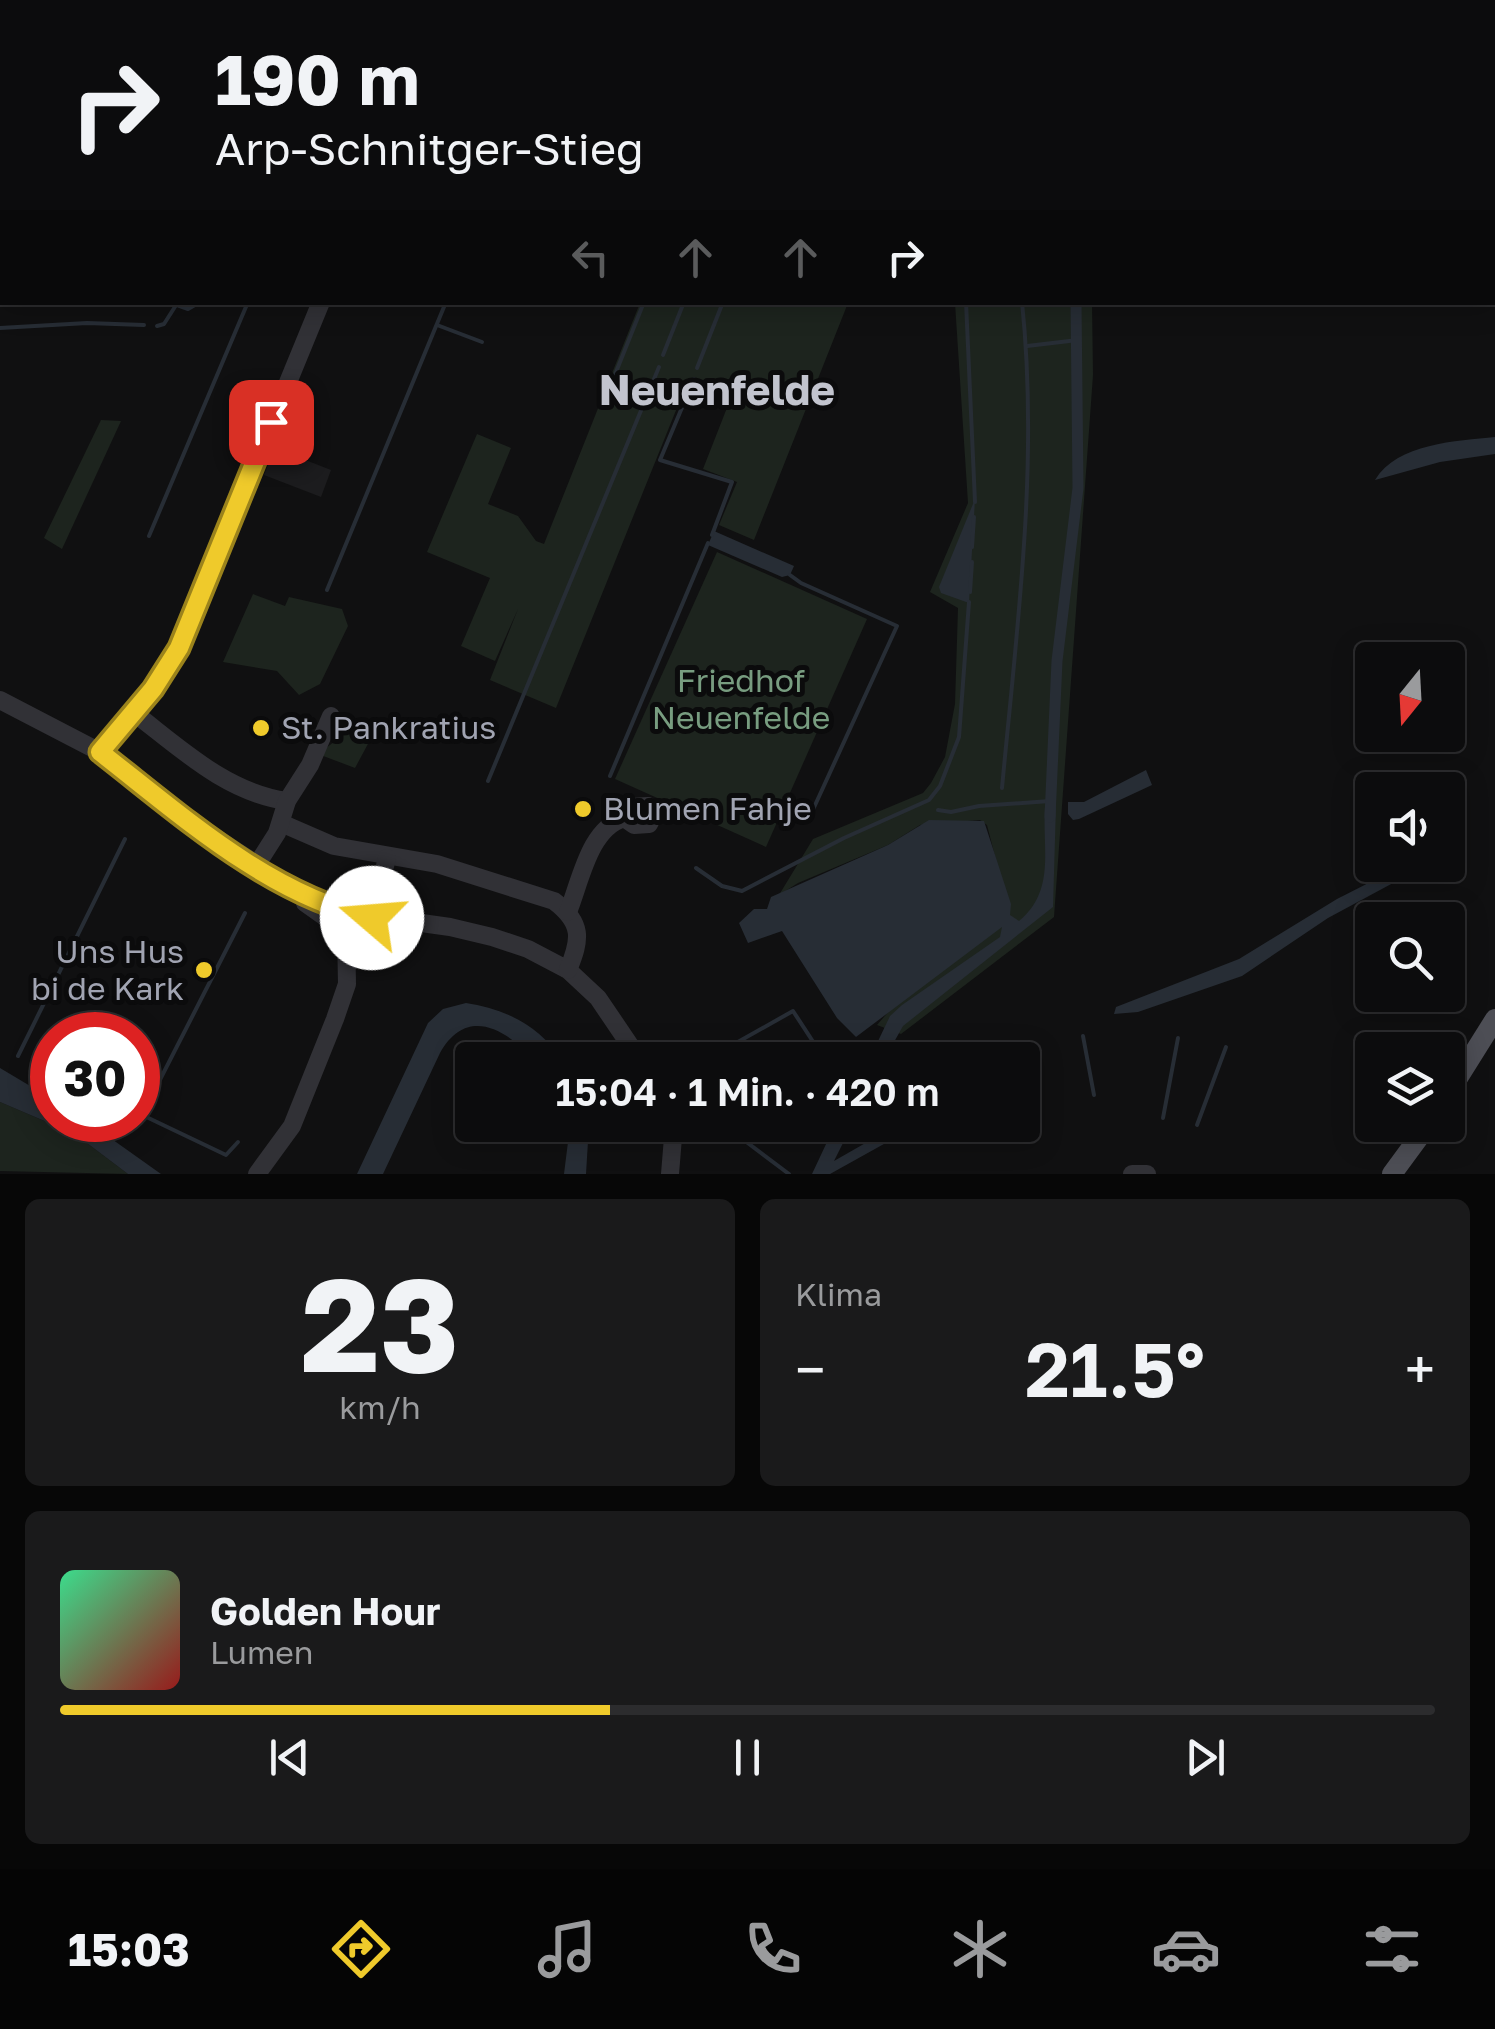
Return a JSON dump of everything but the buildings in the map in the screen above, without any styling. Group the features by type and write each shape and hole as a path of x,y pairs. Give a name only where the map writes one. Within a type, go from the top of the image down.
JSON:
{"main road":[{"path":"1465,1067 1495,1019"},
{"path":"1392,1174 1416,1142"}],"street":[{"path":"100,752 167,670 186,634 320,305"},
{"path":"0,700 100,752 288,885 350,913 450,927 528,950 568,970 598,998 628,1042"},
{"path":"134,712 222,779 241,789 287,801"},
{"path":"256,866 282,823 287,801 310,765 331,716"},
{"path":"568,912 598,836 610,822 624,818"},
{"path":"282,823 334,846 465,872 554,901 568,912 580,930 580,942 568,970"},
{"path":"372,918 387,858"},
{"path":"257,1174 292,1126 347,984 348,940 344,928 296,898 288,885"},
{"path":"670,1174 673,1142"},
{"path":"1132,1174 1147,1174"}],"shaded area":[{"path":"1495,437 1495,454 1440,462 1375,480 1398,458 1413,451"},
{"path":"275,448 331,470 321,497 264,475"},
{"path":"975,499 969,603 941,593 939,587"},
{"path":"714,531 794,566 790,575 782,577 708,545"},
{"path":"1146,770 1152,785 1079,819 1073,820 1068,814 1068,802 1084,802"},
{"path":"1056,805 1053,907 903,1026 894,1042 878,1042 890,1016 1000,937 1002,927 856,1037 837,1018 782,931 748,943 739,923 754,909 767,909 771,897 888,845 929,820 984,821 1011,904 1010,915 1019,921 1031,909 1043,882 1045,806"},
{"path":"1370,882 1394,882 1328,918 1242,976 1138,1012 1114,1014 1116,1007 1239,959"},
{"path":"466,1003 494,1009 532,1028 548,1042 514,1042 486,1027 461,1030 440,1053 383,1174 357,1174 428,1023 443,1009"},
{"path":"0,1068 30,1086 30,1115 0,1102"},
{"path":"86,1142 116,1142 161,1174 128,1174"},
{"path":"568,1142 588,1142 586,1174 564,1174"},
{"path":"827,1142 844,1142 834,1161 867,1142 887,1142 830,1174 812,1174"}],"green space":[{"path":"639,305 847,305 754,540 719,525 737,482 703,469 732,395 689,378 556,708 490,680 518,609 495,661 461,646 490,578 427,552 477,434 511,448 488,504 518,516 536,541 544,544"},
{"path":"955,305 1092,305 1093,375 1054,917 901,1034 877,1025 897,1002 1002,926 1010,915 987,825 980,820 920,825 888,845 779,895 813,839 923,793 945,757 955,704 958,608 930,592 968,503"},
{"path":"101,420 121,421 62,549 44,538"},
{"name":"Friedhof Neuenfelde","path":"717,552 867,619 766,847 615,779"},
{"path":"253,594 285,606 289,597 342,609 348,626 320,684 299,695 277,671 223,662"},
{"path":"349,717 376,729 355,768 318,754 342,736"},
{"path":"0,1102 30,1115 30,1142 86,1142 128,1174 0,1171"}],"waterway":[{"path":"157,326 164,324 176,305"},
{"path":"177,305 188,309 195,305"},
{"path":"149,536 247,305"},
{"path":"327,590 445,305"},
{"path":"612,382 643,305"},
{"path":"663,355 683,305"},
{"path":"697,368 722,305"},
{"path":"966,305 975,502"},
{"path":"1002,788 1027,485 1027,363 1022,305"},
{"path":"1050,817 1057,661 1078,488 1076,305"},
{"path":"0,328 87,323 144,325"},
{"path":"437,325 482,342"},
{"path":"1027,346 1078,340"},
{"path":"488,781 659,367"},
{"path":"694,379 660,460 732,482 712,535"},
{"path":"972,547 974,517"},
{"path":"610,776 708,543"},
{"path":"970,592 972,562"},
{"path":"790,575 897,626 811,814"},
{"path":"696,868 722,886 742,891 844,838 929,800 940,786 959,737 969,602"},
{"path":"938,810 951,812 1050,801"},
{"path":"18,1056 125,839"},
{"path":"160,1080 245,913"},
{"path":"738,1042 793,1011 813,1042"},
{"path":"1083,1036 1094,1095"},
{"path":"1163,1118 1178,1038"},
{"path":"1197,1125 1226,1047"},
{"path":"160,1124 226,1155 238,1142"},
{"path":"747,1142 789,1174"}],"place":[{"name":"St. Pankratius","path":"261,728"},
{"name":"Blumen Fahje","path":"583,809"},
{"name":"Uns Hus bi de Kark","path":"204,970"}],"district":[{"name":"Neuenfelde","path":"717,390"}],"route":[{"path":"271,422 179,648 153,689 100,752 178,813 256,866 324,902 372,918"}]}
